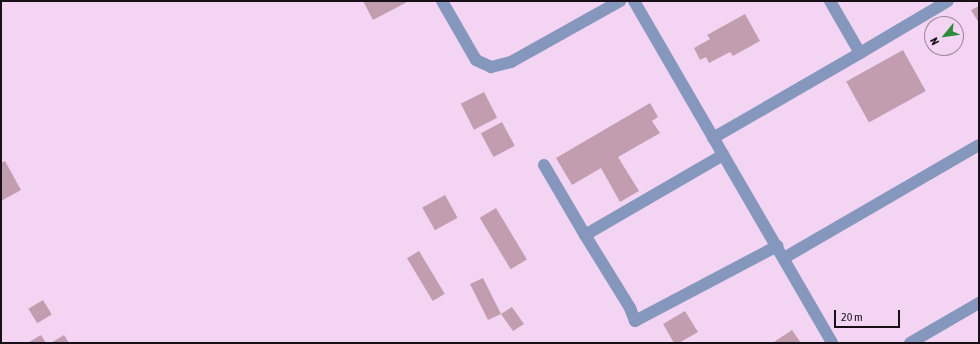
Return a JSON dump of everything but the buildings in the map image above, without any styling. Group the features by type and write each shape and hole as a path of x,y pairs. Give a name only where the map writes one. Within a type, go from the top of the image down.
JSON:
{"street":[{"path":"442,1 476,60 491,67 510,62 620,1"},
{"path":"634,1 832,343"},
{"path":"830,1 860,53"},
{"path":"713,138 948,1"},
{"path":"784,258 979,145"},
{"path":"585,235 723,155"},
{"path":"544,165 630,308 635,321 777,246"},
{"path":"910,343 979,303"}]}
